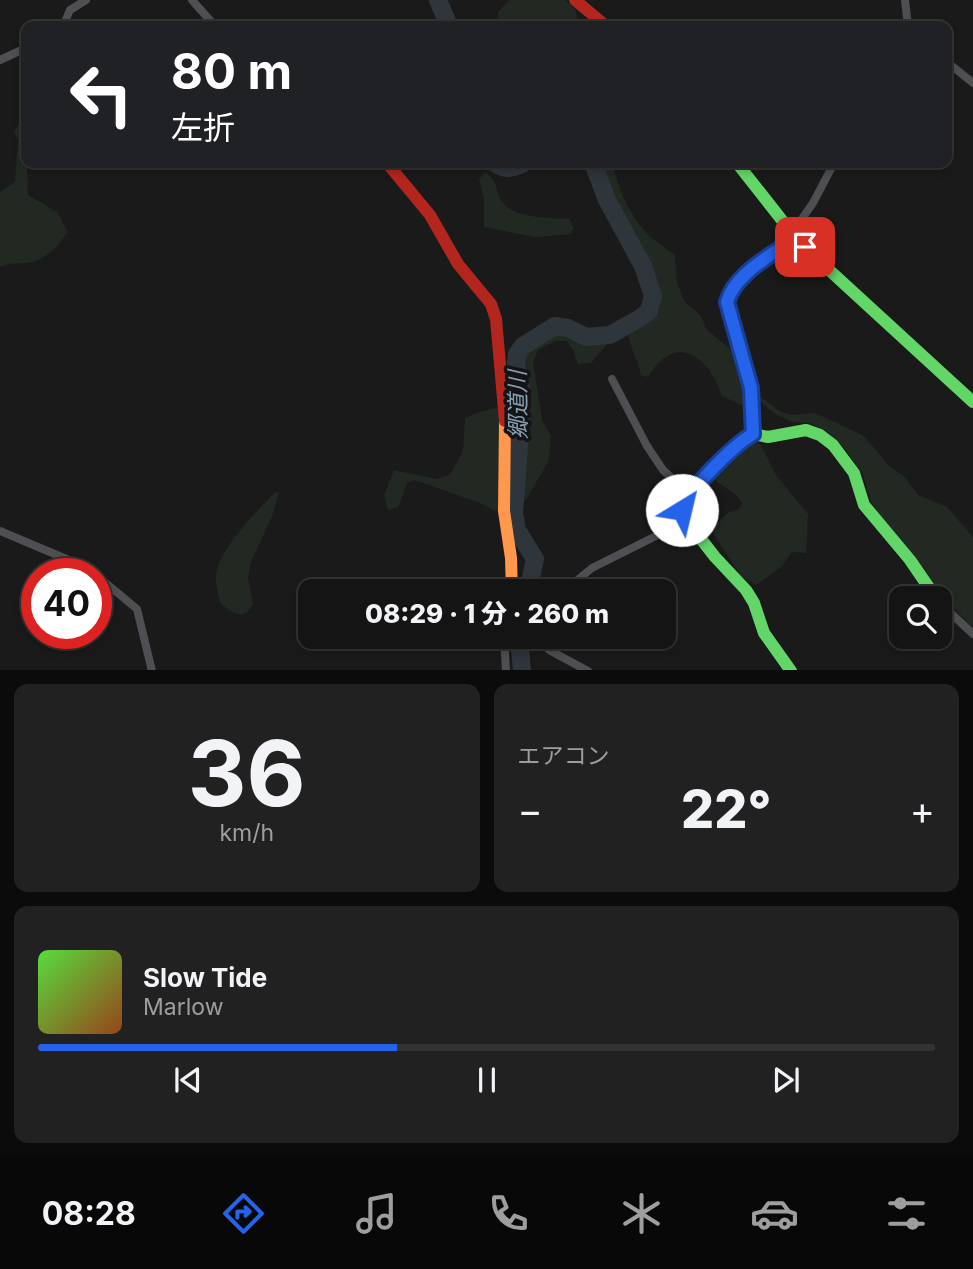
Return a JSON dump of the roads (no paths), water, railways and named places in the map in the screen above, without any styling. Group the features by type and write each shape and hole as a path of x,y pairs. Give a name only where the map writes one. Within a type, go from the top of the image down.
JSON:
{"street":[{"path":"65,21 70,10 86,0"},
{"path":"192,0 211,21"},
{"path":"905,0 907,21"},
{"path":"580,2 601,21"},
{"path":"0,61 21,50"},
{"path":"952,66 973,83"},
{"path":"391,168 430,215 458,264 491,304 496,318 505,411 504,526 511,558 512,579"},
{"path":"741,168 794,235 973,402"},
{"path":"753,434 751,388 727,302 730,291 754,267 794,235 831,168"},
{"path":"612,379 647,446 663,470 689,494"},
{"path":"753,434 768,439 785,431 800,430 814,432 824,438 851,468 863,502 911,560 928,586"},
{"path":"753,434 726,455 689,494 682,510 683,516 715,557 746,590 754,603 764,633 791,670"},
{"path":"579,579 592,568 656,536 683,516"},
{"path":"0,531 64,558"},
{"path":"112,589 136,609 152,670"},
{"path":"952,614 973,634"},
{"path":"505,649 506,670"},
{"path":"548,649 588,670"}],"waterway":[{"name":"郷道川","path":"438,0 447,21"},
{"name":"郷道川","path":"531,579 535,559 517,530 514,513 521,420 517,354 523,346 555,326 568,328 586,337 610,335 649,311 653,296 643,266 607,200 595,168"},
{"name":"郷道川","path":"520,649 522,670"}]}
